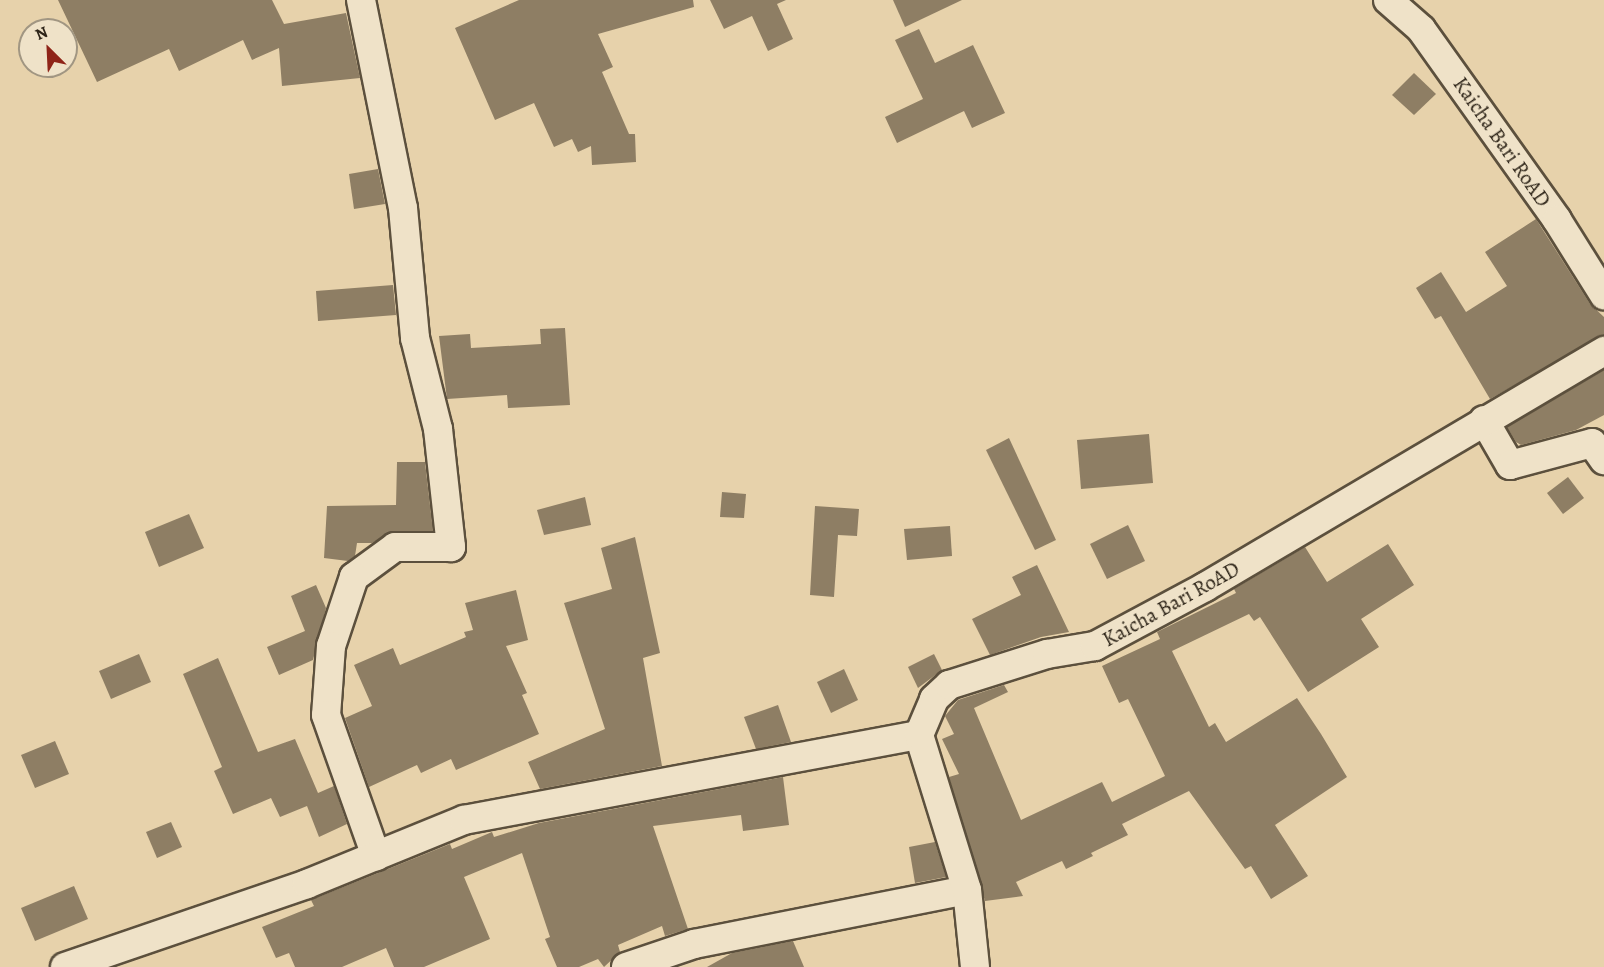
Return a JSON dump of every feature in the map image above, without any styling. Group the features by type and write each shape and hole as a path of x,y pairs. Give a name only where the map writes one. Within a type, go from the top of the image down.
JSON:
{"street":[{"path":"361,0 403,208 415,338 438,429 451,547 394,547 354,577 331,646 326,714 376,856"},
{"name":"Kaicha Bari RoAD","path":"1388,0 1421,29 1557,220 1604,295"},
{"name":"Kaicha Bari RoAD","path":"919,735 934,699 949,685 1047,654 1095,646 1205,587 1604,351"},
{"path":"1484,420 1510,465 1592,443 1604,460"},
{"path":"65,967 376,856 464,820 919,735 967,890 975,967"},
{"path":"626,967 694,944 967,890"}],"building":[{"path":"58,0 272,0 284,24 346,13 360,78 282,86 279,48 252,60 243,40 179,71 169,49 97,82 78,42 78,18 67,18"},
{"path":"519,0 693,0 694,7 598,34 613,67 602,72 629,134 635,134 636,162 592,165 591,146 578,152 572,139 554,147 534,103 495,120 455,28"},
{"path":"710,0 786,0 777,4 793,39 768,51 752,16 724,29"},
{"path":"893,0 962,0 905,27"},
{"path":"919,29 935,63 973,45 1005,113 972,128 964,111 897,143 885,117 923,99 895,40"},
{"path":"1414,73 1436,94 1414,115 1392,95"},
{"path":"378,169 385,204 354,209 349,174"},
{"path":"1536,219 1590,304 1604,317 1604,335 1490,399 1441,316 1435,319 1416,288 1441,272 1466,312 1507,286 1485,252"},
{"path":"393,285 396,315 318,321 316,291"},
{"path":"565,328 570,405 508,408 507,395 447,399 439,336 470,334 471,348 541,344 540,329"},
{"path":"1604,370 1604,415 1576,430 1521,445 1516,442 1507,427"},
{"path":"1149,434 1153,483 1081,489 1077,440"},
{"path":"1009,438 1056,540 1035,550 986,450"},
{"path":"397,462 425,462 433,531 394,531 372,543 357,543 355,556 348,561 324,558 327,506 396,505"},
{"path":"1568,477 1584,498 1563,514 1547,493"},
{"path":"722,492 746,494 744,518 720,517"},
{"path":"585,497 591,525 544,535 537,510"},
{"path":"815,506 859,509 857,536 838,535 834,597 810,595"},
{"path":"189,514 204,548 159,567 145,532"},
{"path":"1128,525 1145,561 1107,579 1090,544"},
{"path":"950,526 952,556 907,560 904,529"},
{"path":"635,537 660,653 643,658 662,766 540,789 528,762 605,729 564,603 612,589 601,548"},
{"path":"1388,544 1414,585 1361,619 1379,647 1308,692 1260,617 1254,621 1249,614 1172,651 1209,727 1215,723 1226,742 1297,698 1347,777 1275,825 1308,876 1271,899 1251,866 1245,869 1189,791 1122,824 1128,835 1091,853 1093,856 1066,869 1062,861 1016,882 1023,896 985,901 949,777 959,774 942,739 954,734 945,716 958,700 1004,685 1008,692 974,708 1021,820 1102,782 1112,802 1165,776 1128,699 1119,703 1102,666 1160,639 1157,632 1236,593 1234,589 1305,547 1327,582"},
{"path":"1037,565 1069,632 1041,637 990,655 972,619 1021,595 1012,577"},
{"path":"316,585 326,608 313,660 279,675 267,647 305,631 291,596"},
{"path":"516,590 528,640 506,646 527,693 522,695 539,734 456,770 451,759 421,773 417,765 369,787 345,718 372,706 354,665 393,648 400,665 466,637 464,632 473,630 465,603"},
{"path":"139,654 151,682 111,699 99,671"},
{"path":"934,654 942,670 918,688 908,667"},
{"path":"218,658 258,752 295,739 318,793 334,786 347,824 319,837 307,806 280,817 271,798 233,814 214,771 222,767 183,674"},
{"path":"844,669 858,700 831,713 817,682"},
{"path":"778,705 791,742 756,749 744,717"},
{"path":"55,741 69,774 35,788 21,755"},
{"path":"783,777 789,825 743,831 741,815 653,826 688,929 665,936 662,926 618,945 620,952 604,967 598,959 579,967 557,967 545,939 550,937 522,853 464,877 490,939 424,967 394,967 386,948 342,967 295,967 289,953 276,958 262,927 314,906 311,900 450,844 452,849 492,832 494,837 539,823"},
{"path":"171,822 182,847 157,858 146,832"},
{"path":"935,842 946,877 915,883 909,847"},
{"path":"74,886 88,919 35,941 21,908"},
{"path":"793,941 804,967 707,967 732,953"}]}
